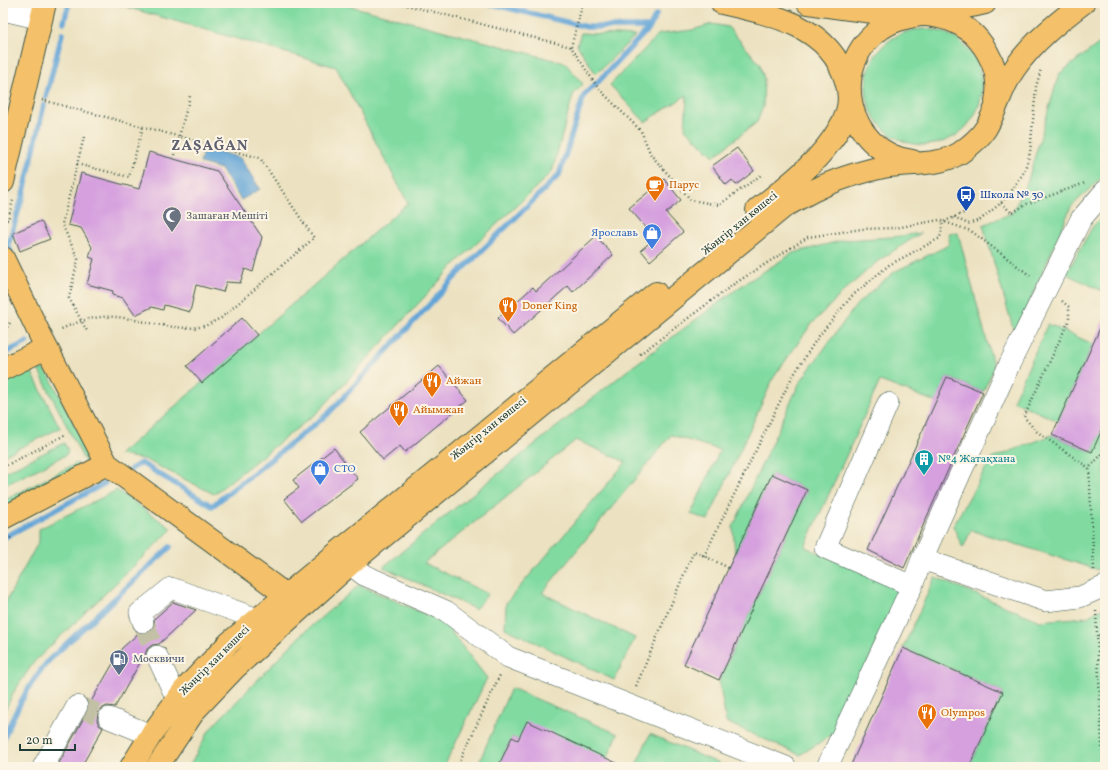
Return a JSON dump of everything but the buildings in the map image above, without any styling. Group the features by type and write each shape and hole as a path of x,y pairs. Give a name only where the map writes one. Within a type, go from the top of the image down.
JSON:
{"main road":[{"path":"722,3 797,25 820,40 832,53 841,67 845,76 850,97"},
{"path":"808,3 920,15"},
{"name":"Жәңгір хан көшесі","path":"923,163 905,160 888,154 874,144 862,130 856,120 850,97 849,84 856,58 867,41 882,28 894,21 906,17 971,7 985,3"},
{"name":"Жәңгір хан көшесі","path":"344,559 785,206 817,188 864,172 898,164 923,163 941,160 958,154 974,143 986,128 1005,85 1014,69 1028,51 1065,17 1083,3"},
{"path":"3,182 43,11"},
{"name":"Жәңгір хан көшесі","path":"920,15 936,16 951,20 965,28 977,38 993,65 997,80 997,96 994,112"},
{"name":"Жәңгір хан көшесі","path":"157,767 195,710 236,667 293,602 791,182 823,152 841,127 846,115 850,97"},
{"path":"3,258 44,343 107,464 293,602"},
{"path":"3,369 44,343"},
{"path":"3,518 107,464"},
{"name":"Жәңгір хан көшесі","path":"131,767 151,735 184,690 229,643 258,619 293,602"}],"street":[{"path":"3,10 43,11"},
{"path":"827,767 912,586 922,559 1010,363 1098,187"},
{"path":"888,403 825,548 912,586"},
{"path":"344,559 364,575 446,611 508,657 786,767"},
{"path":"922,559 1046,601 1080,598 1105,586"},
{"path":"143,622 140,613 171,588 258,619"},
{"path":"158,656 177,699"},
{"path":"43,767 76,706"},
{"path":"109,718 151,735"}],"path":[{"path":"399,3 571,47 598,88 641,132 651,155 691,200 719,205 761,175"},
{"path":"571,47 583,3"},
{"path":"954,217 968,224 980,220 1001,203 1013,190 1024,172 1030,153 1036,87 1041,68"},
{"path":"173,159 190,96"},
{"path":"38,99 260,158 314,238 221,318 206,326 170,327 115,317 98,317 82,320 44,343"},
{"path":"78,164 129,177 142,127"},
{"path":"84,137 62,224 78,259 69,298 87,330"},
{"path":"1001,203 1012,214 1027,204 1098,187"},
{"path":"943,222 966,212"},
{"path":"638,355 734,284 808,237 862,230 894,228 939,220 971,231 1047,288 1069,307 1069,320 1024,417 1036,431 1088,468"},
{"path":"704,556 784,392 818,337 852,296 884,269 940,238 943,222"},
{"path":"3,467 67,434"},
{"path":"628,705 694,551 729,568"},
{"path":"1097,634 1105,639"},
{"path":"457,767 508,657"}],"green space":[{"path":"112,3 339,3 565,63 583,84 573,95 552,172 455,264 319,411 214,494 144,459 119,455 408,203 336,67"},
{"path":"712,24 728,27 760,64 764,79 763,107 757,122 714,156 685,129 687,95 645,122 610,85 659,34 692,30"},
{"path":"924,29 935,30 946,34 965,46 977,65 981,76 981,98 977,109 965,128 946,140 935,144 924,145 913,144 902,140 883,128 871,109 867,98 866,87 867,76 871,65 883,46 902,34 913,30"},
{"path":"581,33 635,36 596,74 577,45"},
{"path":"1105,39 1105,174 1071,207 1015,335 983,225 1012,213 1028,180 1059,74"},
{"path":"1105,214 1105,292 1066,274 1093,226"},
{"path":"921,233 878,261 845,290 810,326 774,377 708,520 691,514 720,450 671,435 542,593 635,638 614,680 505,628 506,603 626,462 576,440 424,563 488,594 475,609 383,567 628,370 741,286 793,253 844,240 893,237"},
{"path":"949,233 958,233 994,368 983,392 947,377 936,402 880,381 805,547 902,588 836,732 800,755 726,722 719,680 807,490 772,474 735,554 733,527 800,382 857,304 894,272 949,245"},
{"path":"1048,324 1093,344 1058,421 1013,401"},
{"path":"29,367 60,428 3,456 3,378"},
{"path":"37,367 44,370 50,377 86,447 89,457 87,466"},
{"path":"1105,423 1105,572 971,530 963,548 953,526 991,459 1052,435 1092,452"},
{"path":"64,443 68,450 66,455 3,486 3,473"},
{"path":"77,463 81,470 3,509 3,501"},
{"path":"117,490 172,529 34,662 13,693 3,715 3,607 39,541 39,529"},
{"path":"935,577 1040,621 1087,617 1105,607 1105,767 969,767 1003,692 903,648"},
{"path":"359,585 443,622 487,678 444,767 189,767 210,729 301,635"},
{"path":"511,688 618,734 607,759 518,740 512,737 498,767 477,767"},
{"path":"650,734 727,767 635,767"}],"water":[{"path":"204,147 240,158 260,189 241,200 221,169 200,163"}],"waterway":[{"path":"64,22 69,3"},
{"path":"487,3 587,27 650,27 656,15"},
{"path":"131,469 141,463 212,506 328,414 457,275 559,175 584,95 650,27"},
{"path":"46,97 62,34"},
{"path":"12,255 8,245 24,192 44,105"},
{"path":"3,354 27,342"},
{"path":"3,538 105,483"},
{"path":"3,739 28,689 49,660 170,547"}],"tunnel":[{"path":"143,622 157,656"},
{"path":"77,706 109,718"}],"place":[{"name":"Парус","path":"655,202"},
{"name":"Школа № 30","path":"966,212"},
{"name":"Зашаған Мешіті","path":"172,233"},
{"name":"Ярославь","path":"652,250"},
{"name":"Doner King","path":"508,323"},
{"name":"Айжан","path":"432,398"},
{"name":"Айымжан","path":"399,427"},
{"name":"№4 Жатақхана","path":"924,476"},
{"name":"СТО","path":"320,486"},
{"name":"Москвичи","path":"119,676"},
{"name":"Olympos","path":"927,730"}],"district":[{"name":"ZAŞAĞAN","path":"210,146"}]}
